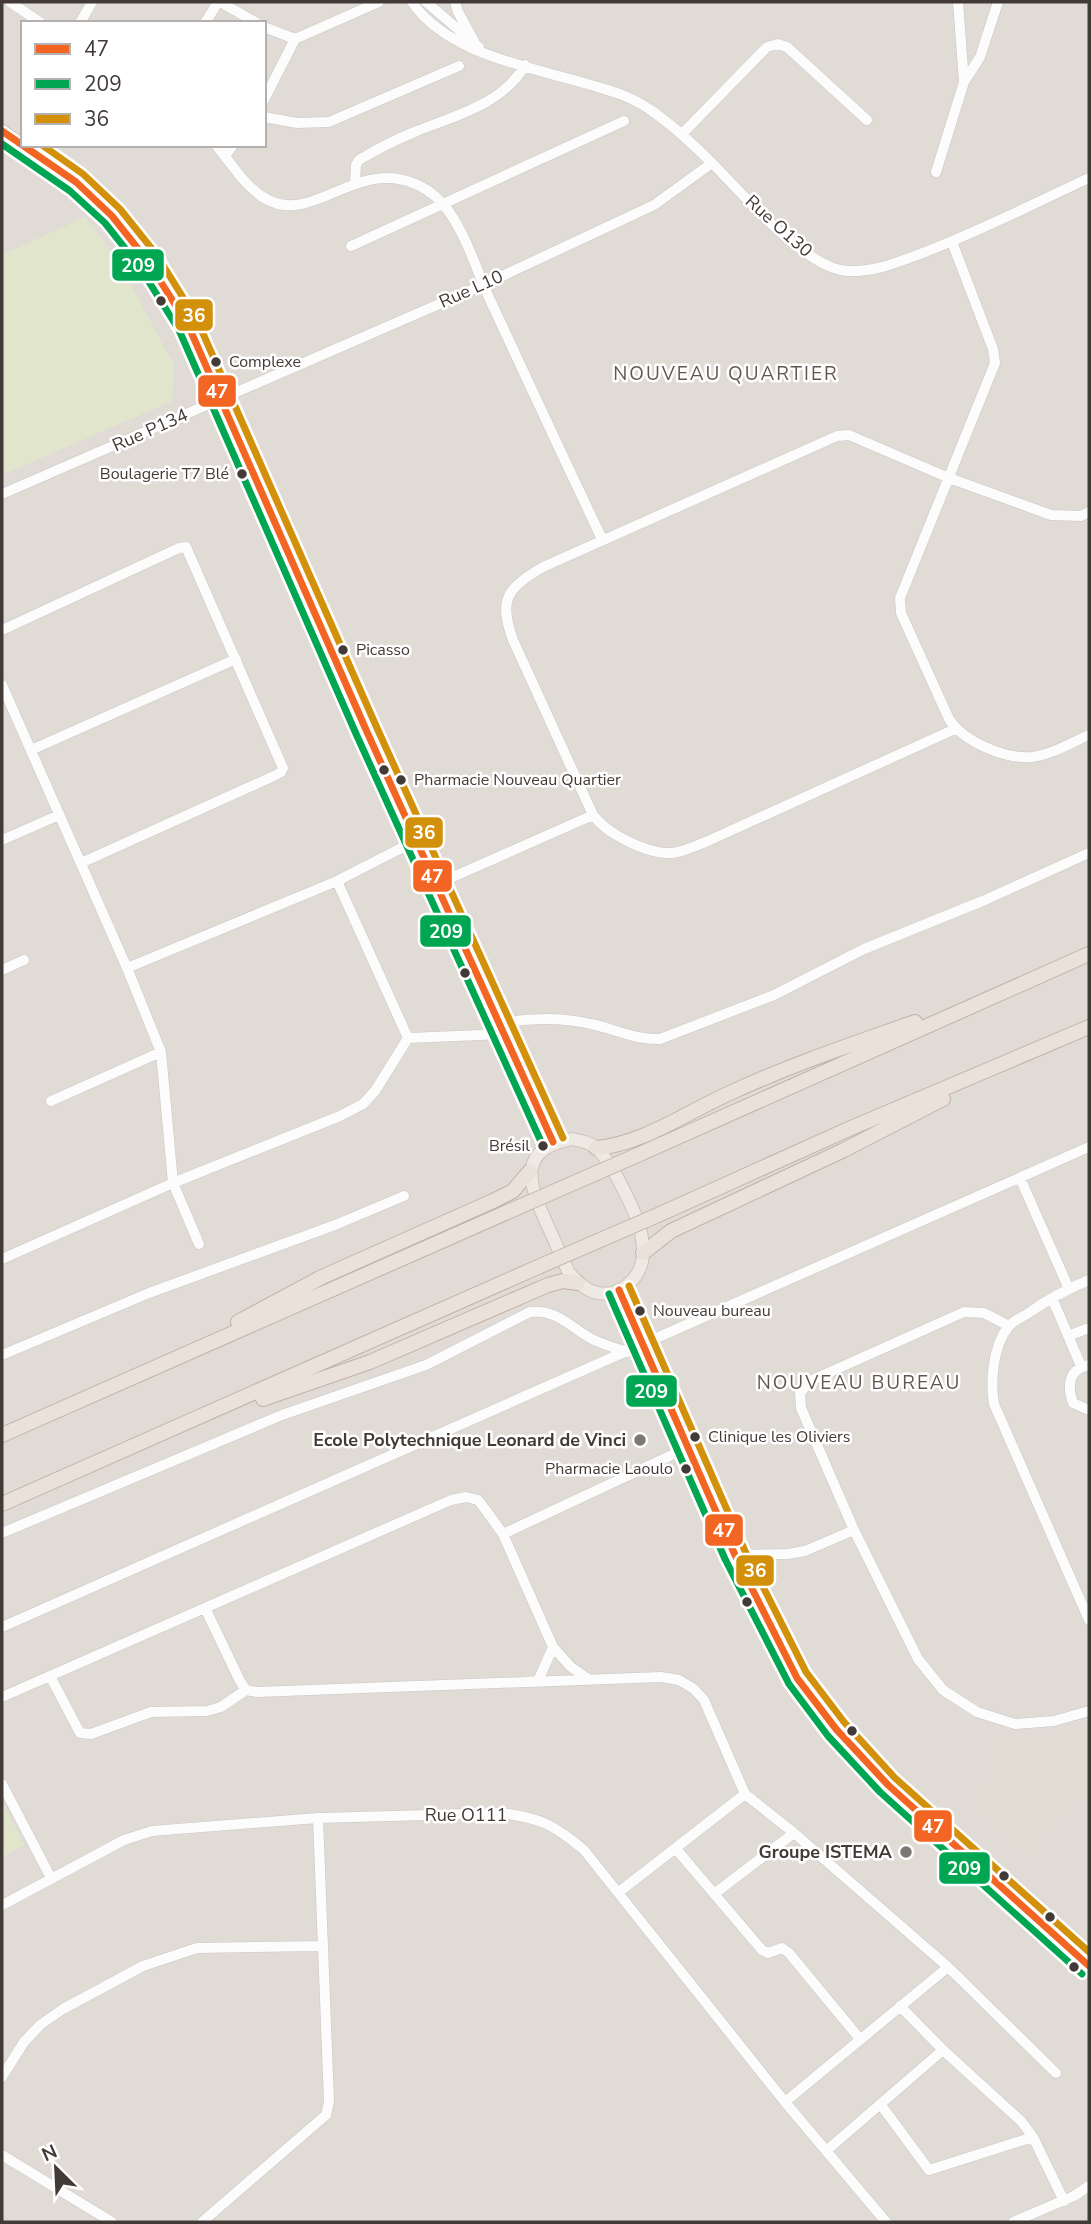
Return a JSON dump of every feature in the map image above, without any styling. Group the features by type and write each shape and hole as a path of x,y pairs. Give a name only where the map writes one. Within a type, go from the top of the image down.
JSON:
{"highway":[{"path":"2,1435 1089,954"},
{"path":"597,1148 620,1146 728,1093 781,1071 1016,986"},
{"path":"2,1504 851,1128 1089,1027"},
{"path":"643,1253 671,1231 844,1150 1040,1049"},
{"path":"135,1376 322,1277 513,1191 530,1171"},
{"path":"156,1438 370,1362 548,1285 563,1281 578,1283"}],"main road":[{"path":"2,131 21,144"},
{"path":"25,147 76,183 119,223 152,265 188,325 553,1142"},
{"path":"572,1139 587,1142 597,1148 608,1160 640,1228 643,1253 639,1272 630,1283 619,1290 603,1293 593,1292 578,1283 569,1273 534,1195 530,1171 536,1159 553,1142 572,1139"},
{"path":"619,1290 735,1555 797,1678 850,1746 888,1786 1089,1966"}],"street":[{"path":"10,2 38,21"},
{"path":"81,21 92,2"},
{"path":"206,21 219,2 253,21"},
{"path":"266,96 295,39 379,2"},
{"name":"Rue O130","path":"412,2 453,41 627,96 649,109 682,134 804,252 824,264 845,271 868,271 952,242 1089,178"},
{"name":"Rue O130","path":"426,2 489,54"},
{"path":"455,2 476,44"},
{"path":"958,2 964,82"},
{"path":"936,172 964,82 980,57 998,2"},
{"path":"266,28 295,39"},
{"path":"682,134 767,47 778,44 787,47 867,120"},
{"path":"355,183 359,160 414,132 496,98 517,80 526,65"},
{"path":"266,117 297,123 329,122 458,66"},
{"path":"351,246 624,121"},
{"path":"218,147 248,184 276,204 301,205 368,178 398,178 430,192 443,204 463,234 483,285 602,539"},
{"path":"225,156 232,147"},
{"name":"Rue L10","path":"220,399 483,285 654,205 712,163"},
{"path":"952,242 993,349 995,363 900,598 901,612 956,729 994,750 1023,757 1035,757 1089,735"},
{"name":"Rue P134","path":"2,494 220,399"},
{"path":"956,729 683,851 665,853 614,834 593,815 513,640 506,622 506,601 519,581 602,539 838,436 849,435 949,478 1052,515 1081,516 1089,512"},
{"path":"2,630 186,547 283,768 281,772 81,863"},
{"path":"31,750 236,659"},
{"path":"2,685 127,968 161,1052 173,1183 199,1244"},
{"path":"2,840 59,815"},
{"path":"437,884 593,815"},
{"path":"127,968 337,881 417,840"},
{"path":"408,1038 501,1029 535,1018 591,1023 646,1040 660,1039 774,995 864,949 985,900 1089,853"},
{"path":"337,881 408,1038"},
{"path":"2,970 24,960"},
{"path":"2,1259 173,1183 341,1116 363,1104 376,1091 408,1038"},
{"path":"51,1101 161,1052"},
{"path":"2,1626 1089,1147"},
{"path":"1020,1178 1069,1289"},
{"path":"2,1354 149,1293 284,1244 404,1196"},
{"path":"1089,1279 1052,1298 1009,1326 992,1368 991,1390 994,1404 1089,1620"},
{"path":"1052,1298 1068,1336 1085,1366 1072,1373 1068,1388 1073,1403 1089,1410"},
{"path":"2,1533 258,1424 426,1365 530,1312 542,1311 559,1316 592,1339 627,1352"},
{"path":"1009,1326 984,1313 964,1312 810,1381 800,1393 800,1408 853,1530 918,1659 943,1690 977,1712 1015,1724 1054,1721 1089,1710"},
{"path":"1068,1336 1089,1328"},
{"path":"503,1534 688,1447"},
{"path":"2,1697 451,1500 466,1496 478,1500 503,1534 553,1647 571,1667 587,1678"},
{"path":"735,1555 805,1551 853,1530"},
{"path":"205,1608 246,1690"},
{"path":"538,1681 553,1647"},
{"path":"50,1676 80,1733 91,1734 151,1712 207,1711 221,1707 246,1690 257,1692 587,1678 661,1677 678,1680 694,1689 704,1700 745,1794 794,1833 948,1968 1056,2073"},
{"path":"2,1784 51,1878"},
{"path":"620,1892 745,1794"},
{"name":"Rue O111","path":"2,1905 124,1840 152,1831 318,1818 502,1813 531,1817 559,1829 584,1850 785,2102 886,2222"},
{"path":"202,2222 326,2115 329,2102 318,1818"},
{"path":"714,1894 794,1833"},
{"path":"676,1849 762,1950 768,1953 782,1948 789,1952 860,2039"},
{"path":"2,2077 24,2042 40,2025 143,1966 197,1948 322,1946"},
{"path":"785,2102 948,1968"},
{"path":"900,2006 943,2050 1013,2112 1033,2137 1064,2200"},
{"path":"826,2151 943,2050"},
{"path":"881,2105 929,2170 1033,2137"},
{"path":"2,2155 112,2222"},
{"path":"1013,2222 1089,2186"}],"shaded area":[{"path":"2,2 1089,2 1089,2222 2,2222"},
{"path":"1089,1725 1089,1785 1028,1856 978,1812 1001,1732 1028,1736 1052,1735"}],"green space":[{"path":"85,217 117,259 174,365 172,401 2,475 2,255"},
{"path":"2,1802 25,1845 2,1857"}],"transit line":[{"name":"47","path":"2,131 21,144"},
{"name":"209","path":"2,144 70,191 105,223 139,266 179,330 357,736 543,1146"},
{"name":"47","path":"25,147 76,182 112,216 147,260 188,325 367,732 553,1142"},
{"name":"36","path":"45,147 83,174 120,209 156,254 197,320 377,728 563,1138"},
{"name":"36","path":"629,1286 745,1551 806,1672 844,1722 895,1778 1089,1952"},
{"name":"47","path":"619,1290 735,1555 797,1678 836,1729 888,1785 1089,1966"},
{"name":"209","path":"609,1294 725,1559 789,1684 828,1736 880,1792 1082,1974"}],"place":[{"name":"Complexe","path":"216,362"},
{"name":"Boulagerie T7 Blé","path":"242,474"},
{"name":"Picasso","path":"343,650"},
{"name":"Pharmacie Nouveau Quartier","path":"401,780"},
{"name":"Brésil","path":"543,1146"},
{"name":"Nouveau bureau","path":"640,1311"},
{"name":"Clinique les Oliviers","path":"695,1437"},
{"name":"Ecole Polytechnique Leonard de Vinci","path":"640,1440"},
{"name":"Pharmacie Laoulo","path":"686,1469"},
{"name":"Groupe ISTEMA","path":"906,1852"}],"district":[{"name":"NOUVEAU QUARTIER","path":"726,374"},
{"name":"NOUVEAU BUREAU","path":"859,1383"}]}
